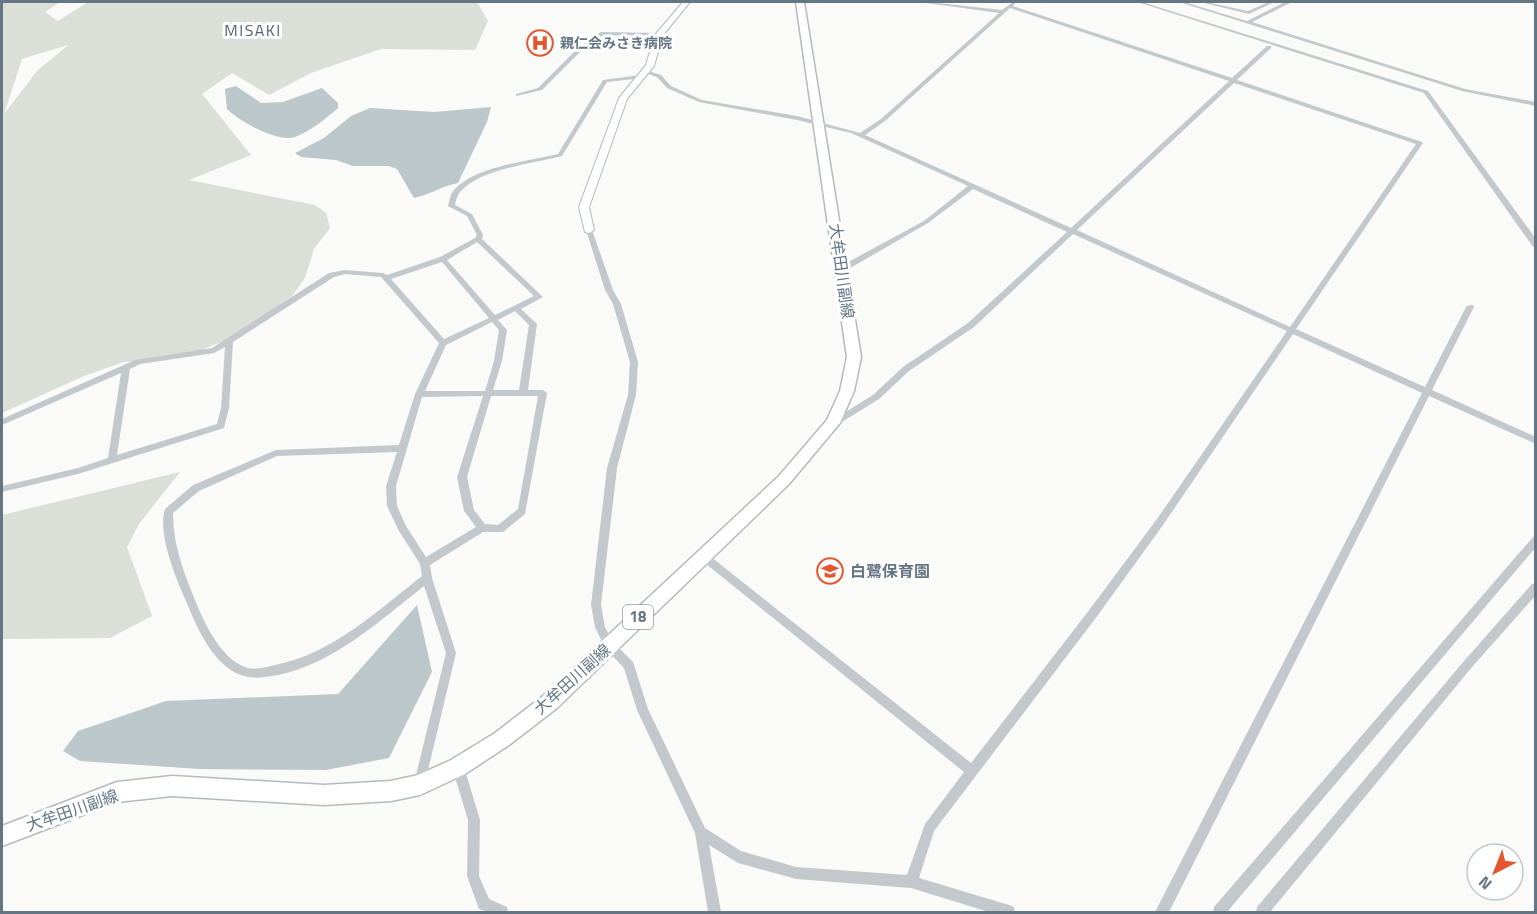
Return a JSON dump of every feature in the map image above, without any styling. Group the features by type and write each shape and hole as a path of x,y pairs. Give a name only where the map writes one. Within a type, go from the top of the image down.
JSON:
{"main road":[{"name":"大牟田川副線","path":"2,836 117,792 172,786 324,795 391,791 420,785 458,767 502,739 550,702 784,480 833,423 847,391 854,357 800,2"}],"street":[{"path":"686,2 659,34 653,58 623,98 588,191 584,216 634,362 632,395 612,468 596,605 600,627 609,645 629,665 647,719 701,832 714,912"},
{"path":"921,2 1002,12"},
{"path":"861,135 883,120 1014,2"},
{"path":"1139,2 1425,92 1536,244"},
{"path":"1181,2 1464,90 1536,104"},
{"path":"1202,2 1249,12 1272,2"},
{"path":"1247,23 1288,2"},
{"path":"911,882 929,828 1153,531 1420,143 1009,6"},
{"path":"518,94 540,89 581,48 603,33 659,34"},
{"path":"833,423 876,397 906,369 971,325 1269,47"},
{"path":"386,278 443,260 478,239 480,235 470,215 451,206 451,199 459,188 491,172 560,155 605,81 643,74 659,76 669,87 701,101 819,123 861,135 1536,441"},
{"path":"842,269 927,222 972,186"},
{"path":"420,785 451,653 427,578 425,563 402,528 392,506 391,486 419,394 443,343 539,297 478,239"},
{"path":"443,260 503,330 498,361 462,477 469,511 482,528"},
{"path":"2,422 138,362 214,350 332,275 345,272 383,275 443,343"},
{"path":"1162,912 1470,307"},
{"path":"516,308 533,324 523,393"},
{"path":"2,489 112,460 221,426 225,408 229,340"},
{"path":"112,460 126,367"},
{"path":"419,394 543,393 522,511 501,529 482,528 425,563"},
{"path":"403,448 276,453 196,488 182,498 168,512 169,537 182,581 204,631 231,664 250,674 283,670 318,659 427,578"},
{"path":"1219,912 1536,540"},
{"path":"703,556 973,772"},
{"path":"1262,912 1461,673 1536,587"},
{"path":"458,767 474,820 473,876 484,904 502,912"},
{"path":"701,832 738,857 796,873 911,882 1009,912"}],"shaded area":[{"path":"2,2 60,2 45,12 58,21 88,2 477,2 488,21 475,50 381,49 311,73 269,95 232,73 202,94 251,155 189,180 315,205 326,213 330,228 314,249 305,278 292,296 240,334 182,358 124,362 84,376 2,413","holes":["68,45 37,71 4,114 22,59"]},
{"path":"236,86 261,103 283,102 322,88 338,103 338,108 318,124 295,137 279,137 249,125 227,109 225,89"},
{"path":"491,107 487,122 458,183 414,198 397,169 389,166 353,166 336,160 301,157 295,153 324,138 351,116 370,108 434,112"},
{"path":"180,472 139,524 127,547 152,616 110,638 2,639 2,515"},
{"path":"417,605 432,672 389,758 326,770 200,769 80,761 63,751 78,731 166,701 338,694"}],"place":[{"name":"親仁会みさき病院","path":"540,43"},
{"name":"白鷺保育園","path":"830,571"}],"district":[{"name":"MISAKI","path":"253,30"}]}
